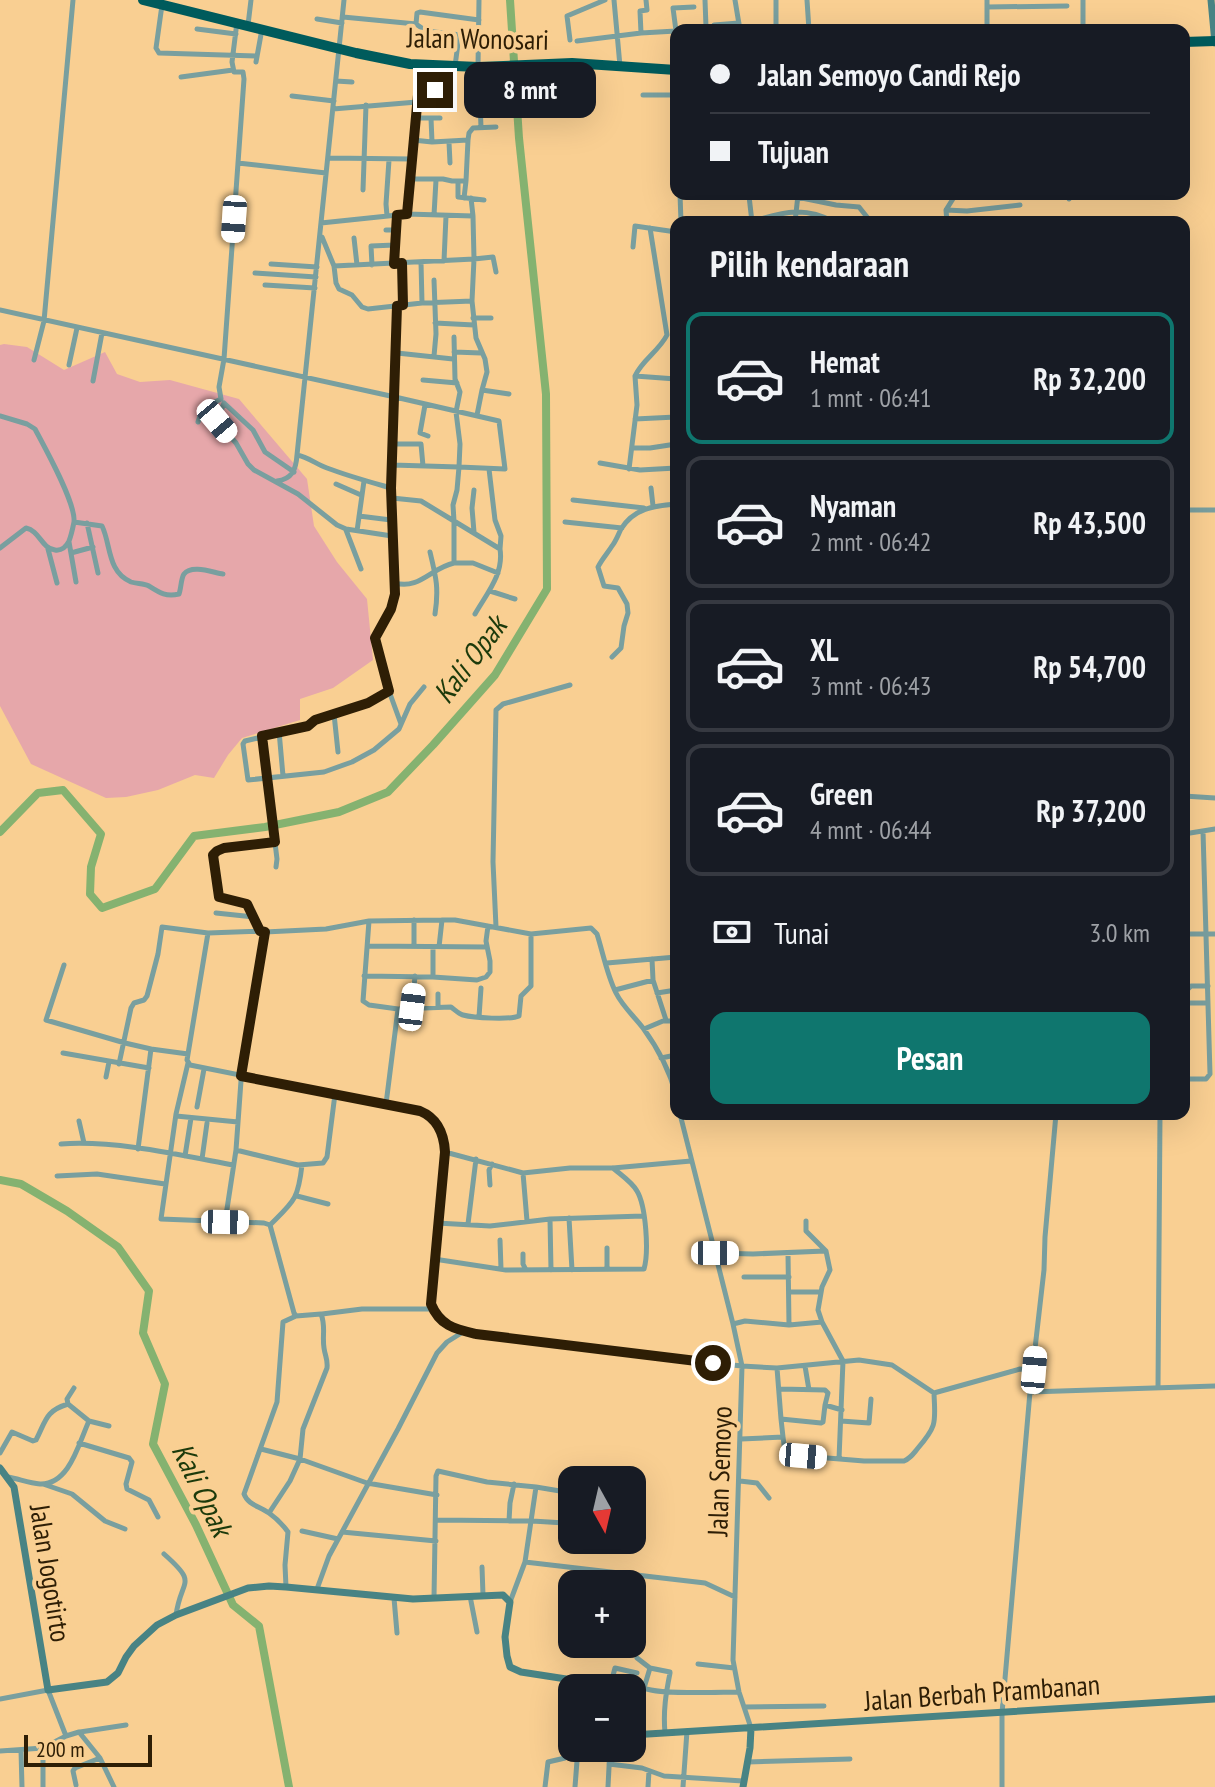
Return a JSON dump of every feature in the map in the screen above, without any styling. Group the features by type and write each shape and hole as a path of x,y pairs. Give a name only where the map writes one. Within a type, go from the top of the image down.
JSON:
{"highway":[{"name":"Jalan Wonosari","path":"143,0 162,2 240,27 262,29 410,64 455,67 572,63 670,70"},
{"path":"1190,42 1215,42"}],"street":[{"path":"34,360 44,321 73,0"},
{"path":"233,70 233,54 251,0"},
{"path":"277,481 289,478 294,472 297,455 344,0"},
{"path":"479,0 478,37 484,66"},
{"path":"570,40 567,16 605,0"},
{"path":"614,0 620,66"},
{"path":"641,33 640,11 647,10 646,0"},
{"path":"705,0 707,24"},
{"path":"735,0 739,24"},
{"path":"776,0 776,24"},
{"path":"807,0 809,24"},
{"path":"1083,0 1083,24"},
{"path":"1211,0 1215,42"},
{"path":"162,2 157,52 233,54 256,59 262,29"},
{"path":"987,24 987,3 1067,6"},
{"path":"675,24 673,8 694,7"},
{"path":"416,24 417,13 420,12 479,20"},
{"path":"317,19 416,24 426,31 478,37"},
{"path":"197,29 240,27"},
{"path":"577,41 670,31"},
{"path":"455,67 459,36"},
{"path":"407,214 419,92 440,88 443,66"},
{"path":"181,77 233,70 243,72 224,359 219,387 223,401 255,432 265,452 294,472"},
{"path":"336,81 352,82"},
{"path":"643,95 670,95"},
{"path":"292,96 333,105 417,102"},
{"path":"480,99 481,128"},
{"path":"363,190 366,105"},
{"path":"416,118 440,118"},
{"path":"431,118 432,142"},
{"path":"477,415 487,365 476,338 472,301 473,216 466,181 468,140 473,128 496,127"},
{"path":"413,140 468,140"},
{"path":"449,142 450,163"},
{"path":"328,158 412,159"},
{"path":"387,216 389,160"},
{"path":"238,163 326,173"},
{"path":"411,179 466,181"},
{"path":"434,215 436,179"},
{"path":"458,182 458,197 484,200"},
{"path":"796,216 797,200"},
{"path":"825,200 836,205 859,207 866,216"},
{"path":"946,216 946,210 952,200"},
{"path":"946,210 1020,205"},
{"path":"776,216 796,211 821,216"},
{"path":"321,223 407,214 473,216"},
{"path":"394,264 397,215"},
{"path":"444,261 446,216"},
{"path":"633,247 635,226 670,231"},
{"path":"629,469 637,405 635,376 667,335 650,228"},
{"path":"386,230 395,230"},
{"path":"320,233 334,266 339,289 352,295 362,307 472,301"},
{"path":"354,238 357,265"},
{"path":"372,265 371,246 395,245"},
{"path":"334,266 493,257 496,272"},
{"path":"421,262 422,303"},
{"path":"401,725 375,638 391,609 395,594 391,488 402,263"},
{"path":"271,264 317,267"},
{"path":"255,273 316,277"},
{"path":"434,280 434,356"},
{"path":"265,285 315,288"},
{"path":"0,310 499,421 506,468 392,465"},
{"path":"435,323 491,318"},
{"path":"69,365 77,328"},
{"path":"93,381 102,333"},
{"path":"454,337 453,355 460,392 456,412 460,444 453,505 454,563"},
{"path":"397,353 434,356 481,353"},
{"path":"635,376 670,379"},
{"path":"423,380 457,383"},
{"path":"482,390 509,394"},
{"path":"198,422 202,409 223,401"},
{"path":"223,401 217,421 254,470 277,481 346,529 392,536"},
{"path":"425,405 420,433 428,436"},
{"path":"0,416 35,429 67,495 74,522 69,542 58,551 48,548"},
{"path":"635,419 670,417"},
{"path":"392,444 421,444 423,466"},
{"path":"632,448 670,445"},
{"path":"297,455 391,488"},
{"path":"600,463 650,471 670,469"},
{"path":"475,614 501,562 501,536 495,520 489,469"},
{"path":"357,531 364,481"},
{"path":"336,484 361,495"},
{"path":"651,488 653,506"},
{"path":"474,490 474,533"},
{"path":"392,498 421,501 500,549"},
{"path":"573,500 645,508"},
{"path":"612,657 621,648 628,608 618,588 604,586 598,567 631,517 645,508 670,505"},
{"path":"1190,510 1215,510"},
{"path":"359,516 391,520"},
{"path":"74,522 104,527 112,562 121,574 131,582 147,585 157,593 179,594 186,571 210,570 223,574"},
{"path":"565,522 622,528"},
{"path":"87,523 98,573"},
{"path":"0,548 26,528 33,530 48,548 57,583"},
{"path":"346,529 361,569"},
{"path":"69,542 76,582"},
{"path":"71,553 93,547"},
{"path":"430,552 438,596 435,614"},
{"path":"395,583 413,584 442,565 454,563 473,563 498,573"},
{"path":"489,590 515,599"},
{"path":"364,976 477,980 490,972 486,941 492,926 496,710 503,704 570,685"},
{"path":"389,691 368,703 315,720 308,726 245,741 248,780 324,772 352,762 374,750 399,729 410,704 424,687"},
{"path":"334,714 338,752"},
{"path":"279,731 283,776"},
{"path":"262,736 276,867"},
{"path":"1190,796 1215,798"},
{"path":"1190,834 1215,829"},
{"path":"1190,1079 1210,1077 1203,831"},
{"path":"225,1222 236,1150 241,1076 263,932 247,904 219,897 213,855 224,848 275,842"},
{"path":"216,913 254,917"},
{"path":"414,920 414,946"},
{"path":"433,977 442,920"},
{"path":"119,1064 131,1008 147,996 158,954 160,929 164,926 208,933 263,932 335,928 369,921 455,920 531,934 594,930 615,990 644,1029 670,1076"},
{"path":"369,921 363,1001 370,1006 398,1009 451,1007 461,1015 479,1017 513,1019 519,1016 521,996 531,986 531,934"},
{"path":"161,1219 208,933"},
{"path":"1190,934 1215,934"},
{"path":"368,946 487,947"},
{"path":"607,963 670,958"},
{"path":"644,1029 670,1021 653,980 652,959"},
{"path":"64,965 46,1020 125,1043 188,1054"},
{"path":"412,1007 415,976"},
{"path":"615,990 653,980"},
{"path":"1190,987 1208,986"},
{"path":"479,1017 481,988"},
{"path":"657,993 670,991"},
{"path":"438,994 438,1007"},
{"path":"1190,1003 1208,1003"},
{"path":"386,1104 398,1009"},
{"path":"138,1149 151,1049"},
{"path":"63,1053 149,1068"},
{"path":"661,1058 670,1056"},
{"path":"106,1077 109,1062"},
{"path":"188,1063 204,1069 420,1111 436,1122 443,1136 445,1152 431,1304 432,1309 455,1330 617,1353 742,1366 777,1368 859,1360 892,1365 934,1393 1025,1368 1034,1370"},
{"path":"197,1107 204,1069"},
{"path":"236,1150 302,1165 323,1163 326,1160 335,1094"},
{"path":"176,1116 238,1122"},
{"path":"185,1156 191,1118"},
{"name":"Jalan Semoyo","path":"681,1120 742,1366 734,1668 751,1728"},
{"path":"1002,1787 1002,1713 1055,1120"},
{"path":"1158,1388 1160,1120"},
{"path":"79,1121 84,1143"},
{"path":"202,1159 207,1123"},
{"path":"61,1144 84,1143 138,1149 233,1165"},
{"path":"445,1152 523,1173 691,1161"},
{"path":"468,1224 476,1159"},
{"path":"490,1185 489,1170 492,1164"},
{"path":"270,1225 294,1202 302,1165"},
{"path":"434,1259 501,1269 644,1269 647,1247 638,1192 613,1168"},
{"path":"523,1173 527,1221"},
{"path":"57,1176 97,1174 165,1184"},
{"path":"297,1196 328,1204"},
{"path":"437,1223 499,1225 550,1219 643,1216"},
{"path":"153,1218 270,1225"},
{"path":"569,1218 572,1270"},
{"path":"550,1219 551,1270"},
{"path":"806,1221 806,1231 826,1251 830,1270 818,1310 843,1361 839,1459"},
{"path":"270,1225 296,1316"},
{"path":"500,1240 501,1269"},
{"path":"607,1248 607,1269"},
{"path":"715,1253 826,1251"},
{"path":"788,1253 789,1325"},
{"path":"523,1254 526,1270"},
{"path":"744,1277 789,1277"},
{"path":"790,1292 821,1292"},
{"path":"286,1587 289,1536 269,1513 251,1504 244,1494 277,1402 283,1322 296,1316 362,1309 432,1309"},
{"path":"269,1513 300,1459 303,1429 328,1361 323,1346 325,1327 321,1314"},
{"path":"733,1324 745,1321 789,1325 822,1322"},
{"path":"317,1589 329,1556 437,1353 463,1331"},
{"path":"805,1366 809,1390"},
{"path":"777,1368 787,1454 904,1461 910,1458 933,1429 936,1416 934,1393"},
{"path":"1030,1392 1215,1386"},
{"path":"74,1388 67,1399 68,1404 89,1421 109,1426"},
{"path":"780,1389 828,1391 823,1422 781,1419"},
{"path":"841,1421 869,1423 871,1399"},
{"path":"0,1453 12,1432 36,1440 52,1410 68,1404"},
{"path":"825,1405 842,1410"},
{"path":"43,1484 54,1482 64,1473 89,1421"},
{"path":"741,1439 783,1437"},
{"path":"79,1443 129,1458 132,1462 127,1489 149,1500 158,1517"},
{"path":"260,1449 300,1459 367,1483 437,1495"},
{"name":"Jalan Jogotirto","path":"0,1468 14,1487 48,1690"},
{"path":"434,1598 437,1473 441,1471 487,1482 558,1491"},
{"path":"7,1477 72,1494 105,1521 125,1529"},
{"path":"14,1487 24,1481"},
{"path":"740,1481 757,1483 769,1498"},
{"path":"509,1521 514,1484"},
{"path":"536,1487 525,1562 510,1602 505,1637 507,1656 510,1667 515,1670 558,1678"},
{"path":"248,1514 251,1504"},
{"path":"436,1520 558,1522"},
{"path":"302,1531 338,1539"},
{"path":"342,1532 436,1541"},
{"path":"164,1554 182,1570 185,1578 176,1615"},
{"path":"525,1562 712,1584 735,1597"},
{"path":"482,1567 483,1595"},
{"path":"0,1699 107,1682 118,1673 126,1657 144,1635 157,1625 176,1615 256,1587 317,1589 394,1598 503,1595 510,1602"},
{"path":"470,1595 477,1632"},
{"path":"394,1598 397,1633"},
{"path":"637,1658 650,1668 670,1672 663,1712 665,1733"},
{"path":"698,1664 734,1668"},
{"path":"612,1674 615,1668 637,1673"},
{"path":"650,1668 644,1689 739,1692"},
{"path":"48,1690 66,1736"},
{"name":"Jalan Berbah Prambanan","path":"646,1734 1215,1699"},
{"path":"744,1707 824,1706"},
{"path":"0,1751 43,1748 79,1732 126,1725"},
{"path":"608,1787 609,1764 664,1776 743,1784 751,1728"},
{"path":"683,1787 687,1731"},
{"path":"79,1732 100,1758 114,1787"},
{"path":"43,1748 43,1787"},
{"path":"21,1750 22,1787"},
{"path":"76,1785 75,1768 100,1758"},
{"path":"746,1762 850,1759"},
{"path":"545,1787 548,1762 558,1760"},
{"path":"575,1787 577,1762"},
{"path":"648,1787 649,1771"}],"shaded area":[{"path":"0,345 27,347 64,370 105,352 117,374 140,382 170,380 239,399 307,479 314,526 337,562 367,599 373,660 333,688 300,699 300,720 242,738 214,778 195,775 158,790 106,798 31,764 0,706"}],"waterway":[{"name":"Kali Opak","path":"0,832 38,793 63,790 101,834 91,867 90,894 102,908 155,889 194,836 265,827 339,812 388,792 495,675 547,589 546,394 519,138 510,0"},
{"name":"Kali Opak","path":"0,1180 21,1184 67,1211 118,1247 149,1291 143,1333 165,1384 153,1444 196,1525 233,1605 259,1626 289,1787"}],"route":[{"path":"435,90 422,91 418,95 407,214 397,215 395,232 394,264 402,263 403,305 397,306 392,444 391,520 395,594 391,609 375,638 389,691 358,707 315,720 308,726 262,736 275,842 224,848 213,855 219,897 247,904 260,931 265,932 241,1076 420,1111 436,1122 444,1140 445,1152 431,1304 432,1309 455,1330 713,1363"}]}
